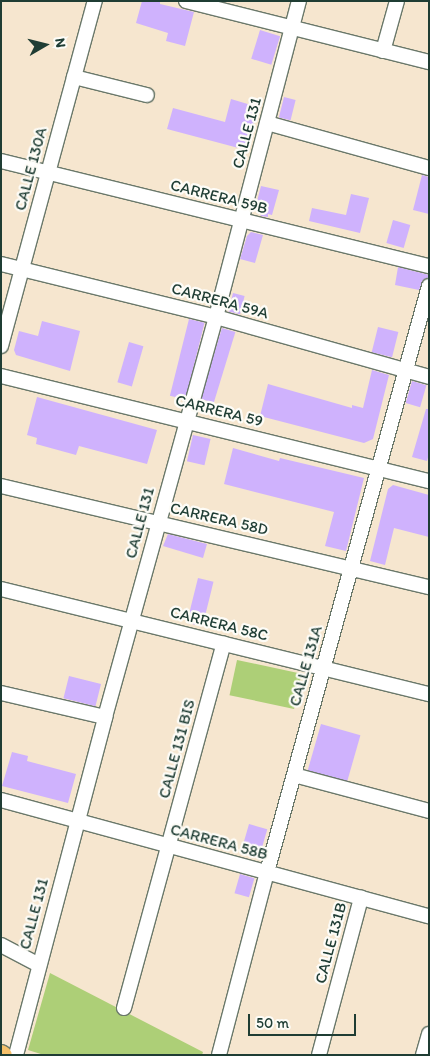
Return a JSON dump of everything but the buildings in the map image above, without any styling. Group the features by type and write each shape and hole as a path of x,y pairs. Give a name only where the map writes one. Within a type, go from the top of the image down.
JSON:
{"street":[{"name":"CALLE 130A","path":"1,346 95,1"},
{"name":"CALLE 131","path":"16,1055 104,717 216,317 299,1"},
{"path":"383,51 397,1"},
{"path":"190,2 429,62"},
{"path":"74,76 147,95"},
{"path":"267,123 429,168"},
{"name":"CARRERA 59B","path":"1,161 429,266"},
{"name":"CARRERA 59A","path":"1,264 216,317 429,377"},
{"name":"CALLE 131A","path":"219,1055 267,872 429,286"},
{"name":"CARRERA 59","path":"1,376 429,481"},
{"name":"CARRERA 58D","path":"1,486 429,587"},
{"name":"CARRERA 58C","path":"1,588 429,694"},
{"name":"CALLE 131 BIS","path":"124,1008 224,643"},
{"path":"1,692 104,717"},
{"path":"294,775 429,811"},
{"name":"CARRERA 58B","path":"1,800 429,916"},
{"name":"CALLE 131B","path":"320,1055 361,898"},
{"path":"1,945 40,965"},
{"path":"423,1055 429,1034"}],"green space":[{"path":"237,660 302,674 294,709 230,695"},
{"path":"50,973 203,1052 202,1055 44,1055 28,1050"}]}
